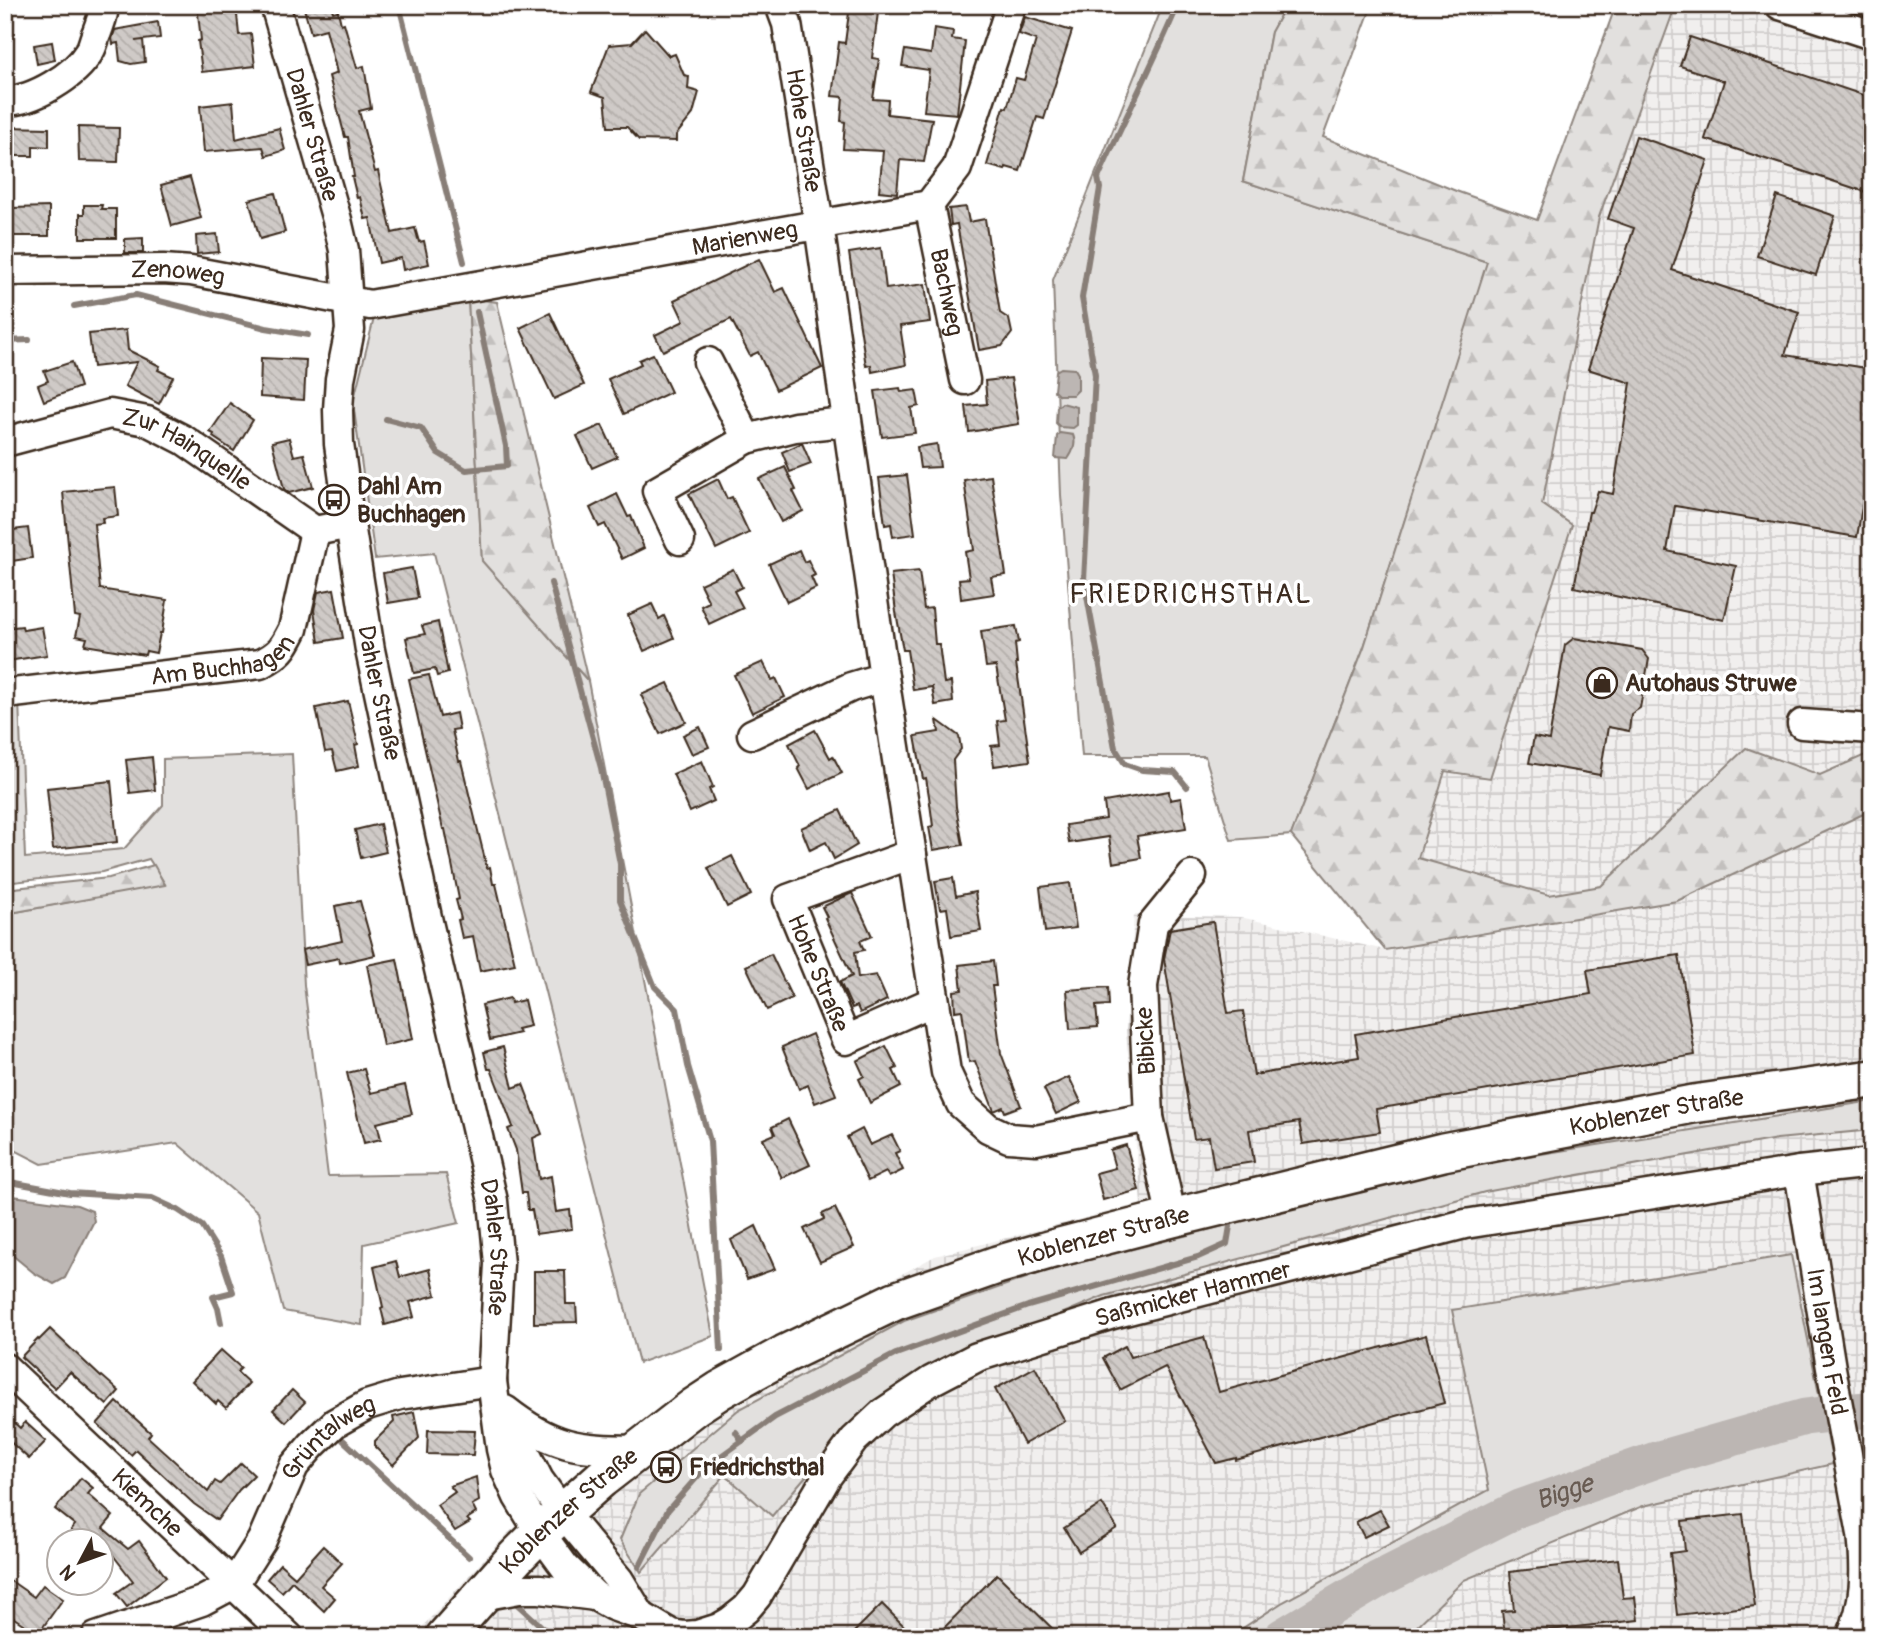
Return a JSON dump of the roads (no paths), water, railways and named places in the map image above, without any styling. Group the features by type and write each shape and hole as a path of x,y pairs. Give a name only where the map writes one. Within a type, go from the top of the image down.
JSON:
{"main road":[{"name":"Koblenzer Straße","path":"445,1637 552,1523 637,1450 694,1407 746,1375 895,1301 997,1265 1172,1218 1443,1152 1693,1104 1872,1079"}],"street":[{"path":"5,101 13,101 46,89 68,75 89,52 104,13 104,5"},
{"name":"Dahler Straße","path":"275,5 344,250 350,330 340,379 338,410 339,444 350,524 370,650 428,922 493,1201 499,1265 492,1381 501,1449 506,1470 518,1497 552,1523"},
{"path":"929,205 957,168 1012,5"},
{"path":"1780,5 1872,36"},
{"name":"Hohe Straße","path":"791,11 846,422 946,1072 961,1104 988,1128 1009,1138 1036,1140 1149,1117"},
{"name":"Marienweg","path":"347,302 369,305 929,205"},
{"name":"Bachweg","path":"929,205 965,380"},
{"name":"Zenoweg","path":"5,271 191,271 347,302"},
{"path":"708,362 747,439"},
{"path":"5,423 81,407 110,414"},
{"name":"Zur Hainquelle","path":"5,442 110,414 147,421 184,440 315,531"},
{"path":"680,540 657,491 747,439 795,427 846,422"},
{"path":"315,531 350,524"},
{"name":"Am Buchhagen","path":"5,694 260,664 276,656 293,629 315,531"},
{"path":"752,734 851,687 884,677"},
{"path":"1802,724 1872,729"},
{"name":"Hohe Straße","path":"912,855 788,899 846,1040 934,1001"},
{"name":"Bibicke","path":"1172,1218 1149,1117 1143,986 1153,924 1192,876"},
{"name":"Saßmicker Hammer","path":"552,1523 565,1567 595,1596 612,1606 641,1616 671,1634 685,1636 706,1633 719,1628 746,1609 757,1597 828,1475 854,1440 892,1407 931,1381 977,1357 1113,1314 1465,1224 1799,1171 1872,1163"},
{"name":"Im langen Feld","path":"1799,1171 1865,1560 1863,1602 1851,1637"},
{"name":"Kiemche","path":"5,1368 289,1637"},
{"name":"Dahler Straße","path":"492,1381 539,1480 552,1523"},
{"name":"Grüntalweg","path":"234,1584 262,1540 294,1466 312,1444 335,1423 367,1405 400,1395 492,1381"},
{"path":"503,1409 529,1429 558,1443 593,1449 637,1450"},
{"name":"Saßmicker Hammer","path":"552,1523 620,1580 641,1616"},
{"path":"96,1637 202,1601 234,1584"},
{"name":"Saßmicker Hammer","path":"481,1596 519,1589 540,1589 595,1596"}],"waterway":[{"path":"399,5 464,262"},
{"path":"1178,5 1098,178 1100,188 1082,298 1095,375 1084,580 1115,748 1125,764 1142,770 1175,772 1187,787"},
{"path":"74,306 136,295 266,328 308,335"},
{"path":"386,419 421,428 438,453 466,470 507,466 506,446 477,312"},
{"path":"5,341 29,340"},
{"path":"551,583 601,768 620,864 620,900 655,987 677,1009 688,1066 710,1141 721,1350"},
{"path":"5,1181 70,1193 152,1198 178,1210 202,1226 221,1256 233,1292 213,1297 221,1323"},
{"path":"742,1441 775,1417 896,1354 1028,1306 1198,1257 1227,1244 1230,1226"},
{"name":"Bigge","path":"1282,1637 1379,1579 1520,1508 1659,1459 1805,1417 1872,1409"},
{"path":"639,1567 668,1510 706,1467 742,1441 736,1432"},
{"path":"343,1440 469,1557"},
{"path":"517,1604 553,1637"}],"place":[{"name":"Dahl Am Buchhagen","path":"334,500"},
{"name":"Autohaus Struwe","path":"1602,683"},
{"name":"Friedrichsthal","path":"666,1467"}],"district":[{"name":"FRIEDRICHSTHAL","path":"1191,594"}]}
